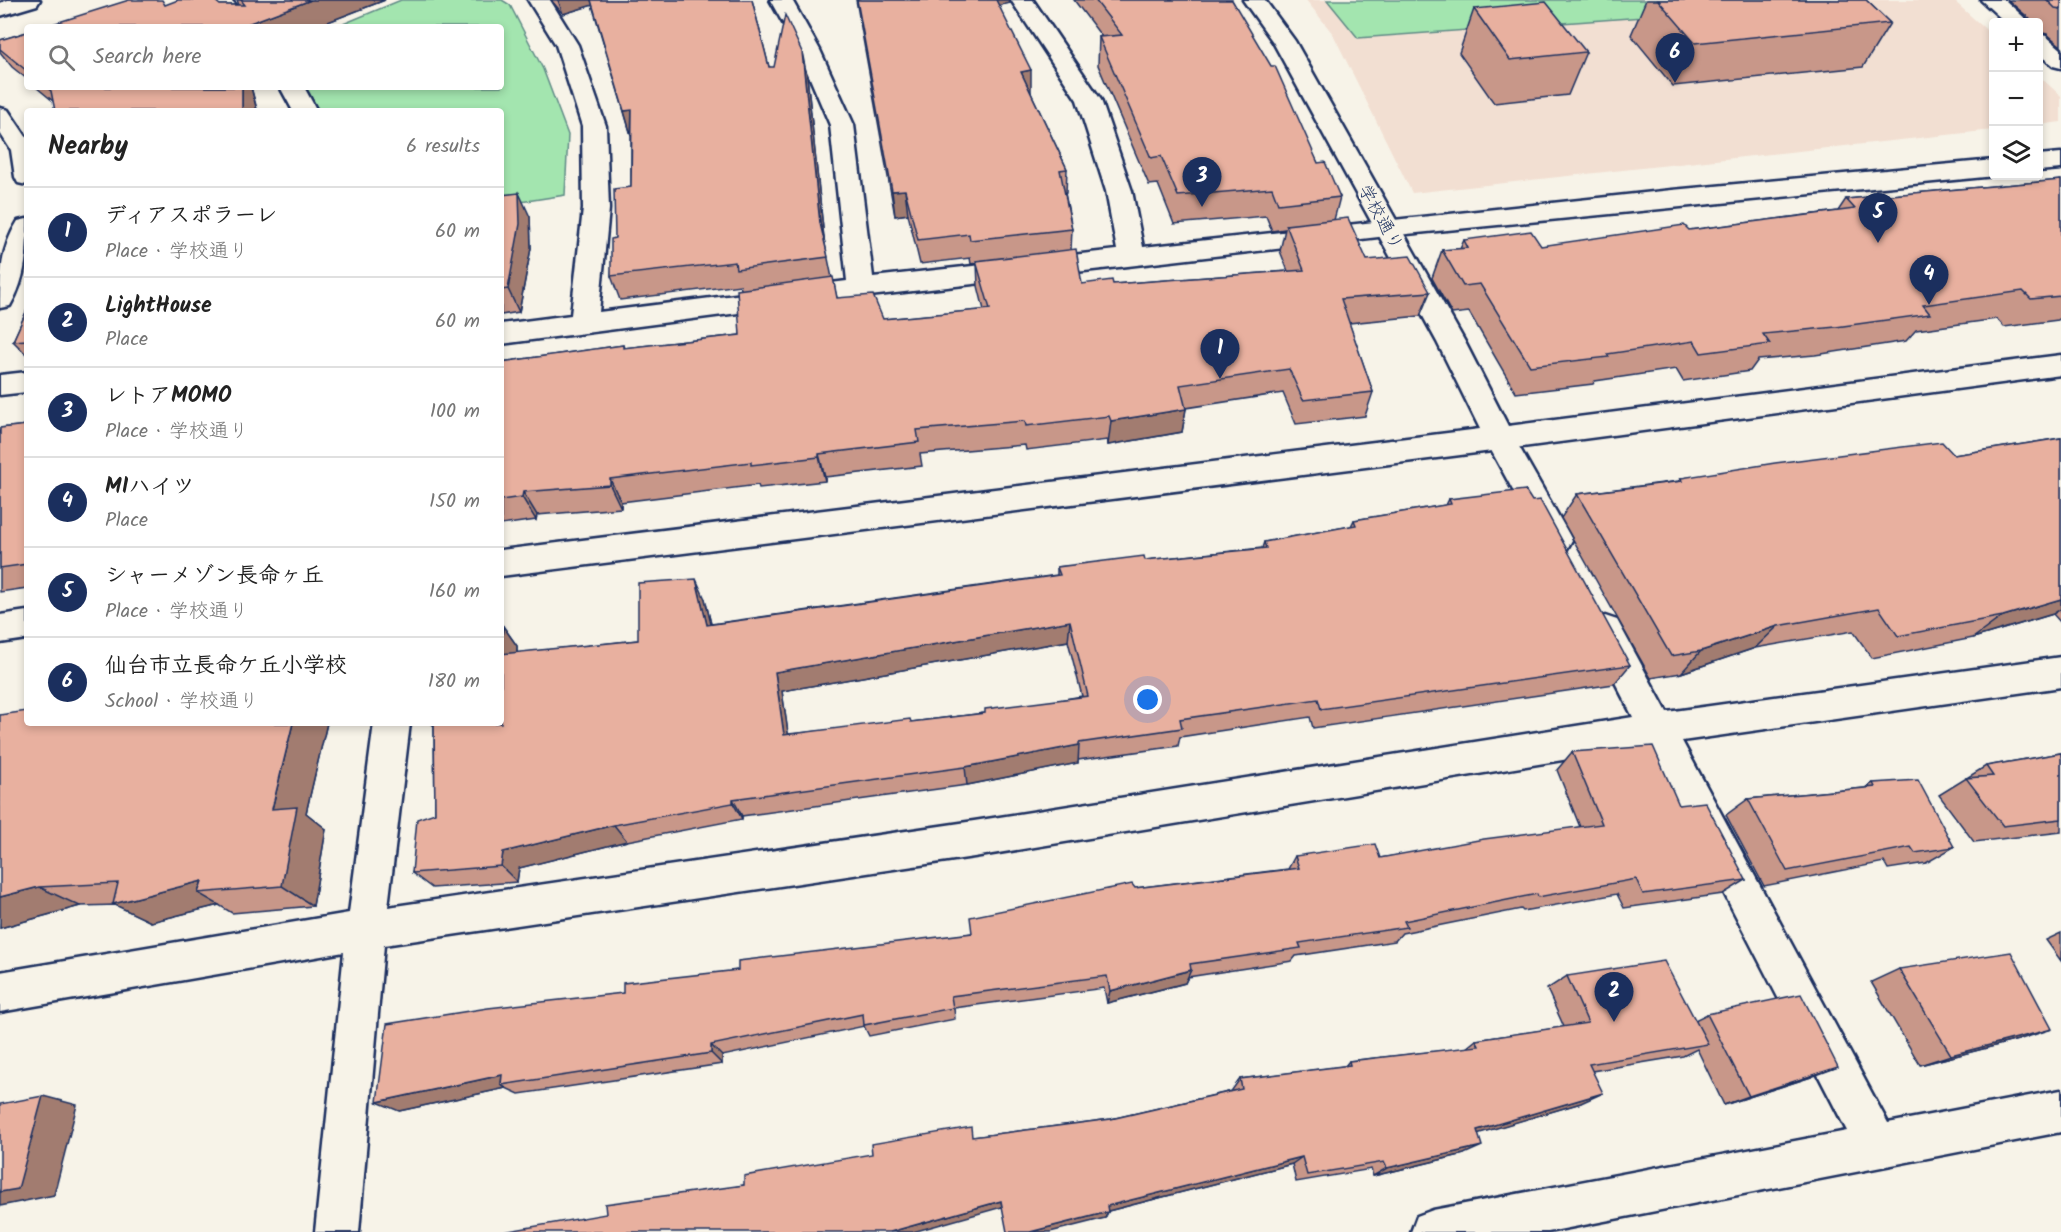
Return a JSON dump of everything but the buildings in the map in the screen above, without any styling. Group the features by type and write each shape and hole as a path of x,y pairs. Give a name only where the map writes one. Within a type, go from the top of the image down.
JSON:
{"street":[{"path":"0,10 29,0"},
{"path":"219,0 243,24"},
{"path":"539,0 567,45 594,126 596,209 584,321"},
{"path":"781,0 809,50 842,125 861,288"},
{"path":"1022,0 1089,100 1119,191 1132,258"},
{"name":"学校通り","path":"1254,0 1284,40 1451,342 1500,439 1659,729 1877,1145"},
{"path":"1992,0 2013,18"},
{"path":"2043,45 2061,61"},
{"path":"294,90 302,108"},
{"path":"0,115 23,150 24,157"},
{"path":"2043,163 2061,161"},
{"path":"504,334 584,321 1387,228 1672,198 1989,168"},
{"path":"0,299 24,234"},
{"path":"504,563 1500,439 2061,365"},
{"path":"0,385 24,382"},
{"path":"0,629 24,625"},
{"path":"0,992 366,929 974,839 1659,729 2061,672"},
{"path":"337,1232 366,929 392,726"},
{"path":"1433,1232 2061,1111"}],"shaded area":[{"path":"1306,0 1953,0 1989,32 1989,130 1412,193 1333,34"},
{"path":"2043,80 2061,96 2061,122 2043,124"}],"green space":[{"path":"401,0 502,0 510,5 543,69 568,135 565,195 504,205 504,108 316,108 307,90 504,90 504,24 343,24"},
{"path":"1327,0 1831,0 1834,3 1358,38"}],"place":[{"name":"仙台市立長命ケ丘小学校","path":"1675,83"},
{"name":"レトアMOMO","path":"1202,207"},
{"name":"シャーメゾン長命ヶ丘","path":"1878,243"},
{"name":"MIハイツ","path":"1929,305"},
{"name":"ディアスポラーレ","path":"1220,379"},
{"name":"LightHouse","path":"1614,1022"}]}
